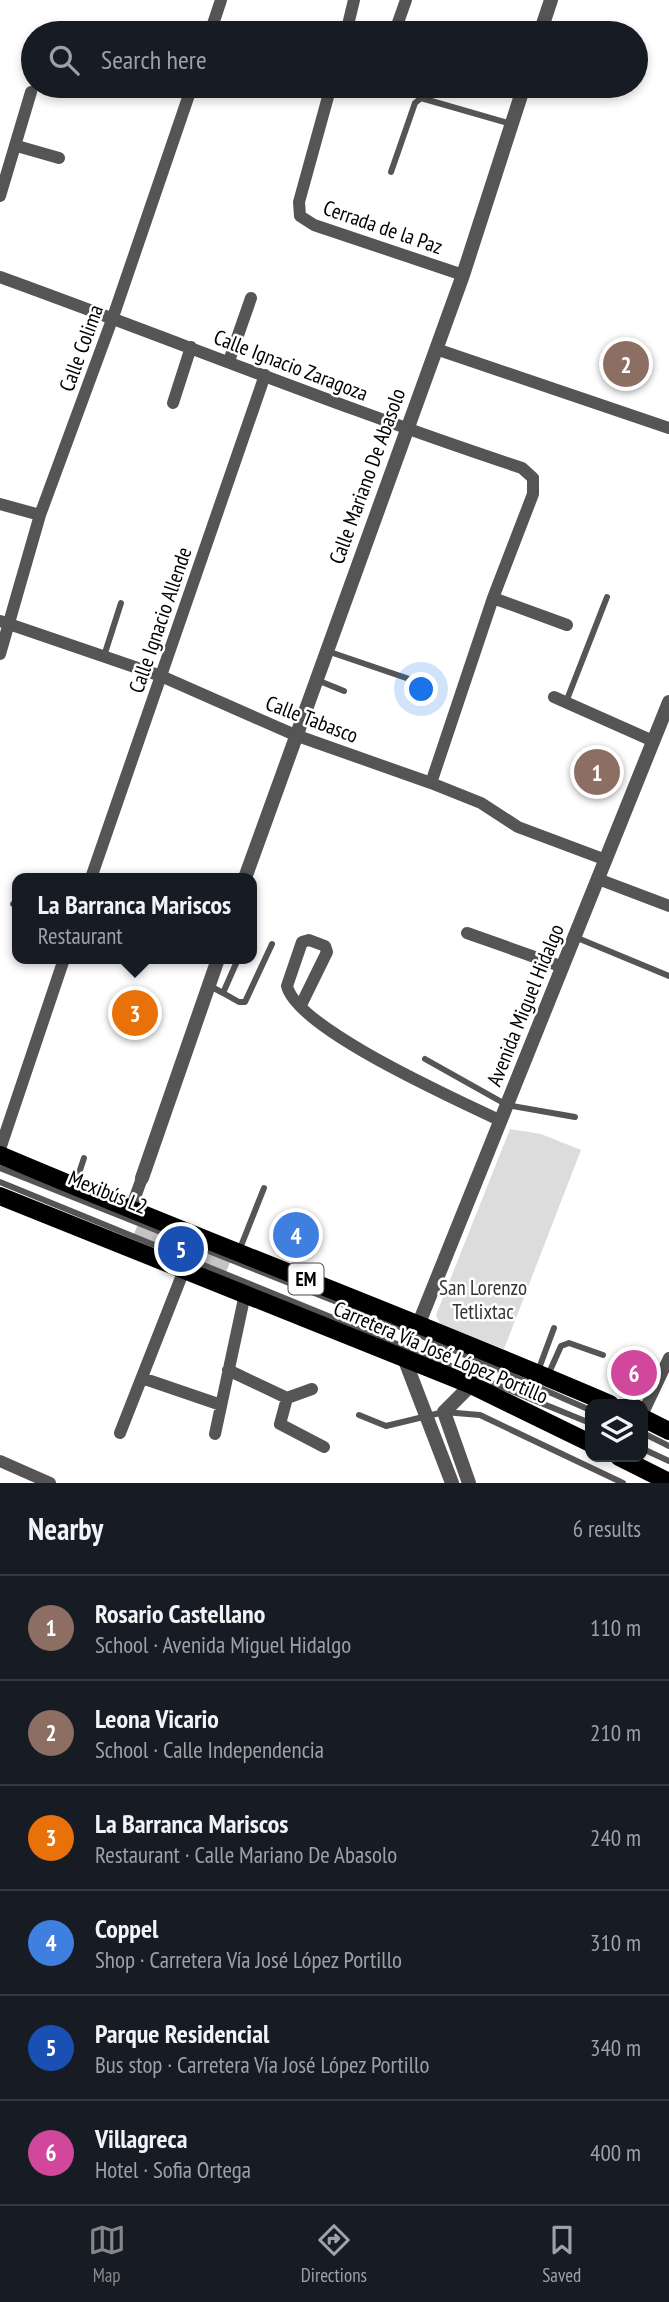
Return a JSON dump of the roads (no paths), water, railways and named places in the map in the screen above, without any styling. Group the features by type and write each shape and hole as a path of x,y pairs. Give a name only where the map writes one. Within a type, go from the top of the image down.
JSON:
{"main road":[{"name":"Carretera Vía José López Portillo","path":"0,1155 130,1211 419,1323 598,1399"},
{"name":"Carretera Vía José López Portillo","path":"0,1196 471,1385 585,1441"},
{"path":"648,1419 669,1431"},
{"path":"629,1462 669,1482"}],"street":[{"path":"214,21 221,0"},
{"path":"349,21 354,0"},
{"path":"399,21 406,0"},
{"path":"544,21 551,0"},
{"path":"0,196 29,98"},
{"name":"Calle Colima","path":"0,653 4,622 40,514 113,317 188,98"},
{"name":"Cerrada de la Paz","path":"328,98 299,202 300,216 314,225 463,275"},
{"name":"Calle Mariano De Abasolo","path":"247,873 463,275 520,98"},
{"path":"17,146 59,158"},
{"name":"Calle Ignacio Zaragoza","path":"0,277 113,317 405,430 522,468 533,478 533,494 493,598"},
{"path":"229,361 251,298"},
{"path":"173,403 191,347"},
{"path":"436,349 669,428"},
{"name":"Calle Ignacio Allende","path":"93,873 265,375"},
{"path":"0,504 40,514"},
{"path":"431,783 493,598 567,625"},
{"name":"Calle Tabasco","path":"4,622 161,676 295,735 481,803 518,827 606,860"},
{"path":"560,700 653,741"},
{"name":"Avenida Miguel Hidalgo","path":"419,1323 669,702"},
{"path":"598,880 669,906"},
{"path":"467,933 563,967"},
{"path":"301,1006 327,952 325,946 309,940 302,942 287,986 301,1006 339,1039 501,1121"},
{"path":"0,1149 59,964"},
{"path":"130,1211 216,964"},
{"path":"120,1433 184,1270"},
{"path":"215,1434 245,1294"},
{"path":"404,1358 452,1483"},
{"path":"648,1405 669,1358"},
{"path":"228,1370 287,1398 312,1389"},
{"path":"142,1378 221,1405"},
{"path":"469,1483 444,1412 471,1385"},
{"path":"287,1398 280,1424 324,1447"},
{"path":"0,1461 50,1483"}],"lane":[{"path":"391,172 415,103 421,98 511,124"},
{"path":"560,700 607,597"},
{"path":"104,656 121,603"},
{"path":"326,651 418,682"},
{"path":"315,680 344,691"},
{"path":"575,937 669,976"},
{"path":"208,985 239,1002 245,1002 272,944"},
{"path":"223,993 236,964"},
{"path":"425,1059 507,1105 575,1117"},
{"path":"74,1186 84,1158"},
{"name":"Mexibús L2","path":"0,1168 415,1333 585,1408"},
{"name":"Mexibús L2","path":"0,1182 585,1421"},
{"path":"238,1252 264,1188"},
{"path":"542,1375 554,1328"},
{"path":"542,1375 561,1346 569,1343 603,1355"},
{"path":"359,1415 386,1426 444,1412 480,1415 623,1483"},
{"path":"648,1436 669,1446"},
{"path":"648,1450 669,1461"}],"place":[{"name":"Leona Vicario","path":"626,364"},
{"name":"Rosario Castellano","path":"597,772"},
{"name":"La Barranca Mariscos","path":"135,1013"},
{"name":"Coppel","path":"296,1235"},
{"name":"Parque Residencial","path":"181,1249"},
{"name":"Villagreca","path":"634,1373"}],"park label":[{"name":"San Lorenzo Tetlixtac","path":"483,1299"}]}
